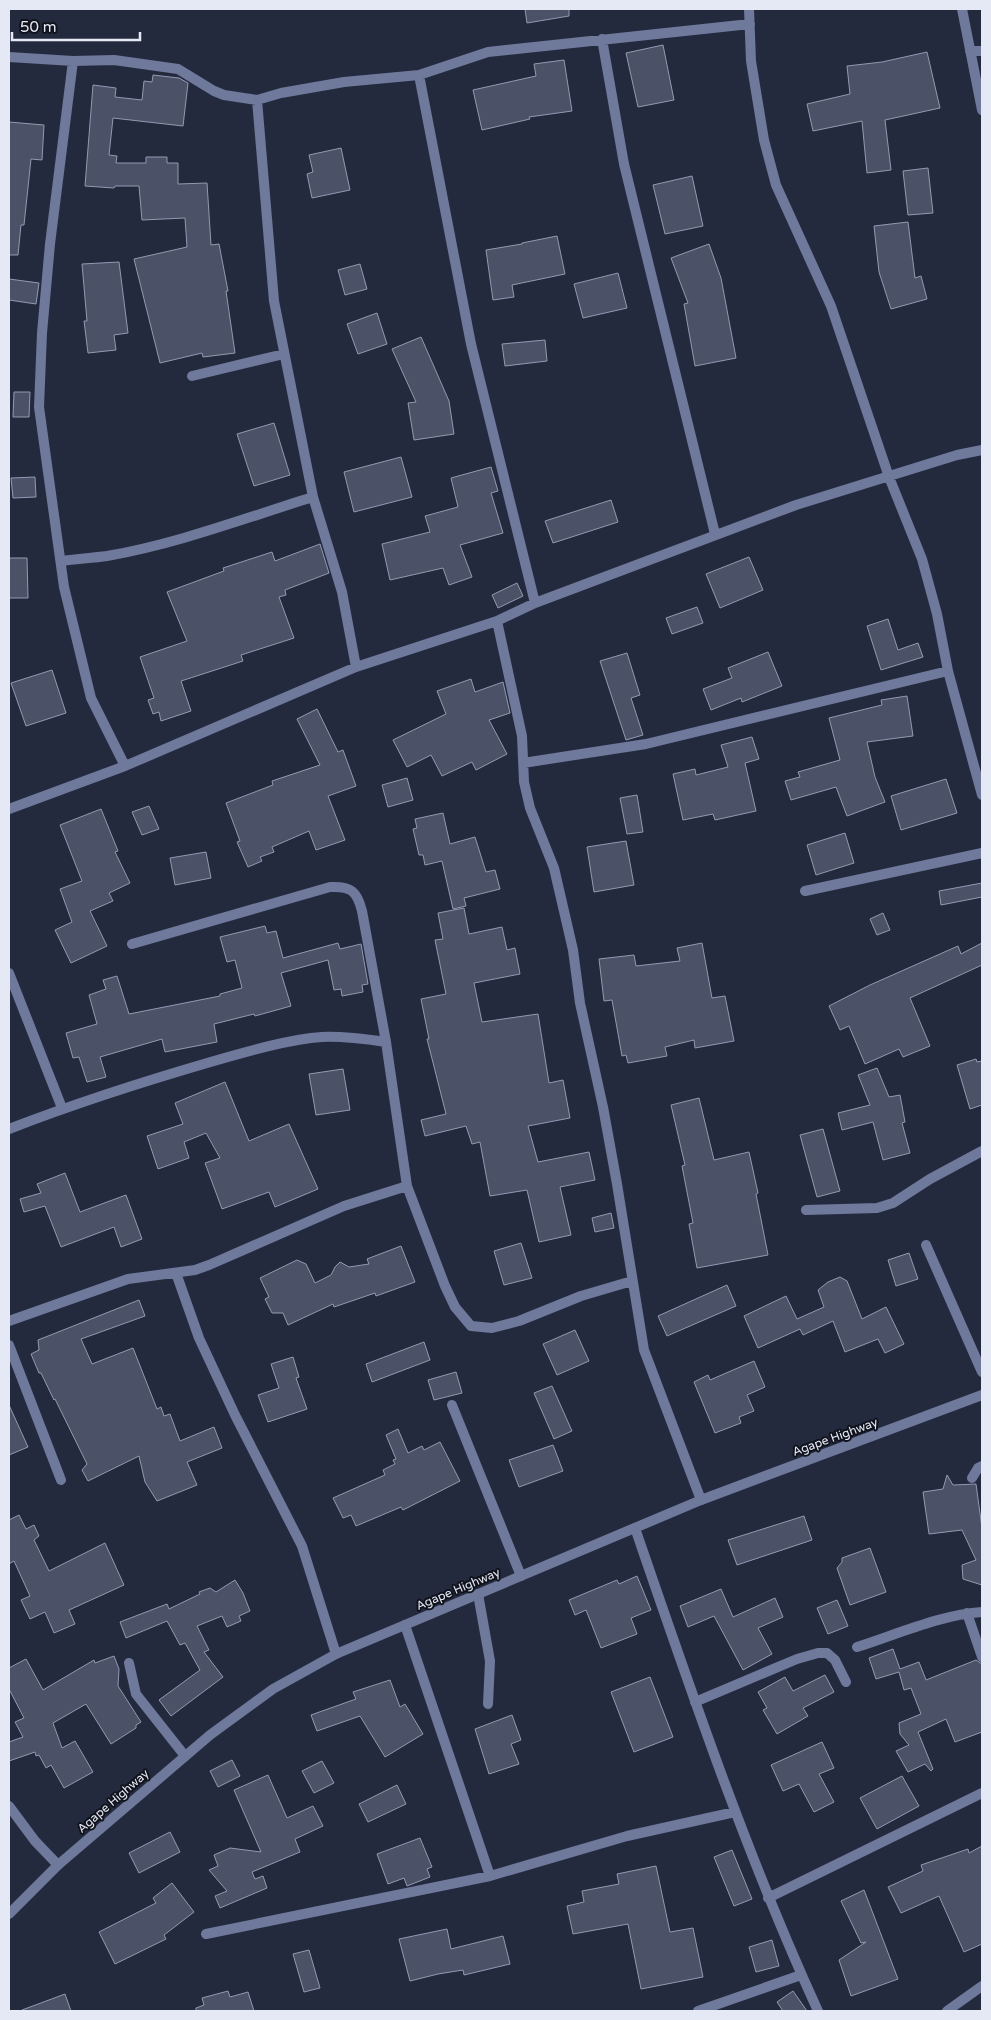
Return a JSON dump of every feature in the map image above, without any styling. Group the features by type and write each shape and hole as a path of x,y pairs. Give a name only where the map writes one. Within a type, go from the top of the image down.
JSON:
{"street":[{"path":"749,9 751,61 764,140 776,185 830,306 888,477 922,559 937,614 948,671 982,795"},
{"path":"962,9 982,110"},
{"path":"9,57 73,61 114,60 178,69 214,91 257,100 344,82 419,75 488,52 750,24"},
{"path":"602,39 624,164 715,534"},
{"path":"970,51 982,51"},
{"path":"73,61 50,244 42,333 39,407 64,587 91,698 125,766"},
{"path":"419,75 471,344 535,604"},
{"path":"257,100 274,302 312,496 342,592 356,667"},
{"path":"192,376 284,354"},
{"path":"9,809 125,766 356,667 498,621 535,604 715,534 796,505 957,455 982,450"},
{"path":"61,561 107,556 153,546 312,496"},
{"path":"498,621 522,736 524,782 530,808 554,868 573,950 580,1003 603,1107 617,1184 644,1350 701,1500"},
{"path":"523,763 646,744 948,671"},
{"path":"804,891 982,854"},
{"path":"132,944 330,886 349,889 358,896 360,904 386,1042 407,1186 445,1286 455,1307 471,1326 492,1328 519,1321 581,1296 632,1281"},
{"path":"9,973 62,1108"},
{"path":"9,1129 62,1108 236,1055 320,1037 346,1037 386,1042"},
{"path":"806,1210 877,1208 893,1203 930,1179 982,1152"},
{"path":"9,1321 128,1279 176,1273 208,1265 344,1206 407,1186"},
{"path":"926,1245 982,1372"},
{"path":"176,1273 199,1338 235,1415 279,1497 302,1546 336,1654"},
{"path":"9,1344 61,1480"},
{"name":"Agape Highway","path":"9,1914 58,1865 185,1756 252,1703 273,1689 336,1654 701,1500 982,1395"},
{"path":"452,1405 521,1576"},
{"path":"972,1478 978,1468 982,1466"},
{"path":"635,1528 735,1812 768,1898 818,2011"},
{"path":"478,1594 490,1662 488,1704"},
{"path":"857,1647 967,1613 982,1612"},
{"path":"967,1613 982,1657"},
{"path":"405,1625 490,1876"},
{"path":"695,1702 797,1659 818,1653 827,1653 835,1660 846,1682"},
{"path":"129,1663 136,1694 185,1756"},
{"path":"768,1898 982,1793"},
{"path":"9,1806 35,1841 58,1865"},
{"path":"206,1934 490,1876 627,1836 735,1812"},
{"path":"698,2011 801,1976"},
{"path":"947,2011 982,1986"}],"building":[{"path":"525,9 569,9 569,16 527,23"},
{"path":"663,45 674,100 638,107 626,53"},
{"path":"927,52 940,108 885,120 891,170 867,173 862,121 813,131 807,104 850,94 847,66 882,62"},
{"path":"564,60 572,111 529,117 530,119 482,130 473,90 536,76 534,64"},
{"path":"153,75 179,78 188,83 183,126 113,118 109,155 117,156 116,163 146,163 146,157 167,157 167,163 178,163 178,184 207,183 211,245 219,244 228,291 226,291 235,353 203,357 202,353 160,363 134,259 187,247 185,218 142,220 139,186 115,186 114,188 85,186 93,85 116,88 115,97 142,100 144,81 152,82"},
{"path":"9,122 44,125 42,160 31,159 24,225 21,225 18,255 9,255"},
{"path":"341,148 350,190 312,198 307,174 313,172 309,155"},
{"path":"928,168 933,213 908,215 903,171"},
{"path":"692,176 703,226 665,234 653,185"},
{"path":"908,222 915,278 921,276 927,299 891,309 879,272 874,226"},
{"path":"557,236 565,274 512,285 514,297 493,300 486,250"},
{"path":"709,244 721,278 736,358 695,366 684,304 688,303 671,258"},
{"path":"119,262 128,333 114,335 116,350 88,353 84,321 87,321 82,264"},
{"path":"360,264 367,289 345,295 338,270"},
{"path":"618,273 627,308 583,318 574,284"},
{"path":"9,279 39,283 36,304 9,300"},
{"path":"377,313 387,344 358,354 347,324"},
{"path":"421,337 449,401 454,434 414,440 408,403 416,402 392,349"},
{"path":"545,340 547,361 505,366 502,344"},
{"path":"14,392 30,392 29,417 13,417"},
{"path":"274,423 290,475 254,486 237,434"},
{"path":"401,457 412,497 354,512 344,472"},
{"path":"491,467 498,491 491,493 503,533 460,545 472,577 449,585 443,568 390,580 382,544 430,532 425,516 458,507 451,478"},
{"path":"35,477 36,497 13,498 11,478"},
{"path":"611,500 618,522 553,543 545,521"},
{"path":"320,544 329,573 285,590 286,595 279,597 294,638 241,655 243,661 181,681 191,711 161,721 159,712 153,714 148,700 154,698 140,657 187,641 167,592 224,571 223,568 272,552 275,561"},
{"path":"749,557 763,590 720,608 706,574"},
{"path":"9,558 27,558 28,598 9,598"},
{"path":"517,583 523,596 498,608 492,595"},
{"path":"697,607 703,623 672,634 666,618"},
{"path":"888,619 898,650 918,643 923,657 881,670 867,626"},
{"path":"768,652 782,686 742,702 741,698 711,710 703,689 732,678 728,668"},
{"path":"627,653 640,695 631,698 643,735 626,740 600,661"},
{"path":"52,670 66,713 26,726 11,683"},
{"path":"471,679 475,692 503,682 510,713 489,720 507,754 476,770 472,762 442,776 431,755 407,767 393,740 446,714 437,691"},
{"path":"907,696 913,736 867,742 875,777 885,802 847,816 836,787 791,800 785,781 800,777 798,772 840,760 829,718 882,705 881,700"},
{"path":"317,709 338,752 343,750 356,786 328,796 345,840 316,850 309,831 272,847 274,852 260,857 262,861 248,867 237,842 240,841 226,803 273,785 272,781 320,765 297,719"},
{"path":"752,737 759,759 745,763 756,811 715,820 713,814 683,820 673,774 695,769 696,775 728,767 721,745"},
{"path":"407,778 413,800 388,807 382,785"},
{"path":"946,779 957,813 901,830 891,796"},
{"path":"637,795 643,832 627,834 620,798"},
{"path":"149,806 159,829 142,835 132,812"},
{"path":"101,809 118,851 115,852 130,883 109,893 113,901 90,911 107,946 71,963 55,930 72,922 60,889 82,881 60,825"},
{"path":"443,813 450,844 475,837 486,872 495,870 500,889 464,898 466,906 453,909 442,861 425,865 423,855 419,855 413,829 417,828 415,819"},
{"path":"845,833 854,863 816,875 807,845"},
{"path":"626,841 634,885 594,892 587,847"},
{"path":"206,852 211,878 175,885 170,858"},
{"path":"982,883 982,897 941,905 939,891"},
{"path":"464,908 469,934 502,927 507,950 515,948 520,974 474,983 482,1022 538,1014 549,1083 563,1080 570,1118 528,1126 538,1162 589,1152 595,1180 560,1187 571,1235 539,1242 527,1190 490,1196 480,1142 472,1144 466,1126 425,1136 421,1120 446,1114 427,1039 429,1039 421,999 446,994 435,940 443,939 438,913"},
{"path":"883,913 890,930 877,935 870,919"},
{"path":"265,926 267,933 276,931 283,958 338,943 340,949 361,944 368,984 362,985 363,992 342,996 341,989 334,990 328,960 281,973 291,1006 255,1016 254,1014 214,1024 217,1042 165,1052 162,1039 100,1057 106,1077 87,1082 79,1057 73,1058 66,1033 97,1024 89,995 106,989 103,980 117,976 129,1014 220,996 220,994 242,988 235,960 227,962 220,937"},
{"path":"702,943 712,998 725,996 734,1041 695,1048 694,1040 665,1047 667,1056 628,1063 626,1055 622,1056 612,1000 604,1001 599,959 634,955 636,966 680,961 677,948"},
{"path":"982,943 982,965 910,998 930,1046 903,1057 899,1049 865,1064 849,1026 840,1030 829,1006 870,985 958,946 961,954"},
{"path":"976,1059 977,1062 982,1061 982,1105 970,1109 957,1065"},
{"path":"877,1068 889,1097 900,1095 905,1122 902,1123 910,1153 883,1160 873,1122 842,1130 838,1113 870,1105 858,1075"},
{"path":"343,1069 350,1110 316,1115 309,1074"},
{"path":"225,1082 249,1141 289,1124 318,1189 275,1207 269,1192 222,1209 205,1163 220,1158 206,1133 184,1142 189,1158 158,1169 147,1136 183,1124 175,1103"},
{"path":"699,1098 714,1160 749,1152 768,1255 697,1268 689,1224 693,1223 682,1166 685,1165 671,1105"},
{"path":"823,1129 840,1191 817,1197 800,1135"},
{"path":"65,1173 80,1212 126,1195 142,1239 121,1247 114,1227 61,1247 45,1206 24,1212 20,1199 41,1193 37,1184"},
{"path":"611,1213 614,1228 595,1232 592,1218"},
{"path":"521,1243 532,1278 504,1285 494,1251"},
{"path":"401,1246 415,1282 376,1296 375,1293 334,1307 333,1304 288,1325 283,1313 272,1313 265,1299 269,1297 260,1278 297,1260 306,1264 315,1283 331,1275 340,1262 349,1267 369,1264 367,1259"},
{"path":"909,1253 918,1279 896,1286 888,1260"},
{"path":"840,1277 847,1281 862,1319 886,1307 904,1344 885,1353 878,1339 845,1352 833,1321 803,1335 800,1329 758,1348 744,1316 786,1296 797,1319 824,1307 818,1290 828,1282"},
{"path":"727,1285 736,1306 667,1336 658,1316"},
{"path":"139,1300 145,1316 81,1339 92,1364 133,1348 157,1409 161,1407 164,1416 170,1414 180,1441 214,1427 222,1448 187,1462 197,1485 157,1501 145,1482 139,1456 88,1481 82,1470 87,1464 31,1354 39,1350 38,1340"},
{"path":"575,1330 589,1361 557,1375 543,1344"},
{"path":"424,1342 430,1360 372,1382 366,1364"},
{"path":"293,1357 299,1377 296,1378 307,1409 268,1422 258,1395 279,1388 271,1364"},
{"path":"754,1361 765,1387 747,1395 754,1411 739,1417 741,1423 715,1433 694,1382 708,1375 710,1380"},
{"path":"456,1372 462,1393 434,1400 428,1380"},
{"path":"552,1386 572,1431 554,1439 534,1393"},
{"path":"9,1405 28,1447 9,1455"},
{"path":"398,1429 408,1453 422,1446 424,1450 440,1442 460,1481 403,1510 401,1507 356,1526 351,1515 343,1518 333,1498 385,1475 383,1470 395,1464 393,1460 396,1459 386,1435"},
{"path":"553,1445 563,1471 519,1487 509,1460"},
{"path":"947,1475 953,1485 976,1484 982,1528 982,1585 963,1579 962,1565 976,1560 962,1530 929,1534 923,1492 943,1489"},
{"path":"19,1515 26,1529 34,1525 39,1536 34,1540 49,1571 105,1543 124,1585 69,1610 75,1624 54,1633 45,1612 30,1619 21,1600 30,1596 14,1561 9,1564 9,1520"},
{"path":"804,1516 812,1540 737,1565 728,1540"},
{"path":"870,1548 886,1592 850,1605 837,1568 842,1562 842,1558"},
{"path":"637,1576 651,1610 631,1618 637,1634 601,1648 586,1610 575,1615 569,1600 617,1580 619,1584"},
{"path":"235,1580 243,1593 250,1611 239,1616 241,1621 227,1627 222,1616 197,1626 209,1650 204,1652 223,1677 171,1716 159,1700 200,1670 185,1643 180,1645 167,1621 126,1638 120,1622 167,1604 169,1609 210,1588 216,1592"},
{"path":"721,1589 733,1617 775,1598 783,1617 758,1628 772,1654 743,1670 714,1616 688,1627 680,1606"},
{"path":"837,1600 848,1626 828,1634 817,1608"},
{"path":"893,1649 900,1669 919,1662 926,1680 976,1660 982,1664 982,1732 955,1742 946,1719 918,1732 933,1769 931,1771 925,1764 908,1772 896,1751 909,1745 900,1734 899,1723 921,1714 911,1688 904,1690 899,1672 876,1679 869,1658"},
{"path":"114,1656 119,1669 118,1686 141,1722 136,1725 136,1728 111,1744 86,1704 53,1723 62,1748 75,1741 93,1772 64,1788 51,1765 46,1768 39,1755 36,1756 35,1752 9,1761 9,1742 23,1737 15,1722 24,1718 9,1689 9,1668 26,1659 43,1690 94,1660 95,1663"},
{"path":"825,1675 834,1692 803,1708 808,1716 777,1734 763,1710 767,1708 758,1692 785,1677 793,1691"},
{"path":"650,1677 673,1737 634,1752 611,1692"},
{"path":"390,1680 400,1707 405,1704 423,1734 385,1757 360,1716 317,1731 311,1715 356,1699 353,1692"},
{"path":"512,1715 521,1740 511,1744 519,1764 489,1774 475,1729"},
{"path":"822,1742 834,1768 819,1774 834,1802 814,1812 799,1784 783,1791 771,1765"},
{"path":"232,1760 240,1776 218,1787 210,1771"},
{"path":"322,1761 334,1783 314,1793 302,1771"},
{"path":"268,1775 287,1818 313,1806 323,1826 295,1839 300,1852 252,1872 255,1879 263,1876 267,1888 220,1908 215,1896 227,1891 209,1870 218,1866 214,1855 230,1848 261,1852 234,1790"},
{"path":"902,1776 919,1806 877,1829 860,1798"},
{"path":"397,1785 406,1804 368,1822 359,1804"},
{"path":"170,1832 180,1852 139,1873 129,1853"},
{"path":"420,1838 432,1867 427,1869 430,1877 407,1886 404,1878 388,1884 377,1854"},
{"path":"982,1846 982,1944 964,1952 939,1896 901,1913 888,1887 923,1871 921,1865 968,1849 969,1853"},
{"path":"732,1850 752,1899 734,1906 714,1857"},
{"path":"656,1866 670,1932 693,1928 703,1977 641,1989 628,1924 573,1934 567,1906 584,1902 582,1891 619,1884 617,1874"},
{"path":"172,1883 194,1912 164,1935 166,1939 115,1964 99,1932 156,1903 153,1898"},
{"path":"864,1890 898,1979 851,1996 839,1960 866,1942 861,1943 841,1901"},
{"path":"447,1929 451,1949 503,1936 510,1964 464,1975 463,1970 410,1981 399,1939"},
{"path":"772,1940 779,1966 756,1972 749,1947"},
{"path":"309,1950 320,1988 304,1992 293,1954"},
{"path":"228,1991 230,1997 248,1992 254,2011 196,2011 196,2008 204,2005 202,1998"},
{"path":"793,1991 807,2011 783,2011 777,2002"},
{"path":"65,1994 71,2011 22,2011 22,2010"}]}
